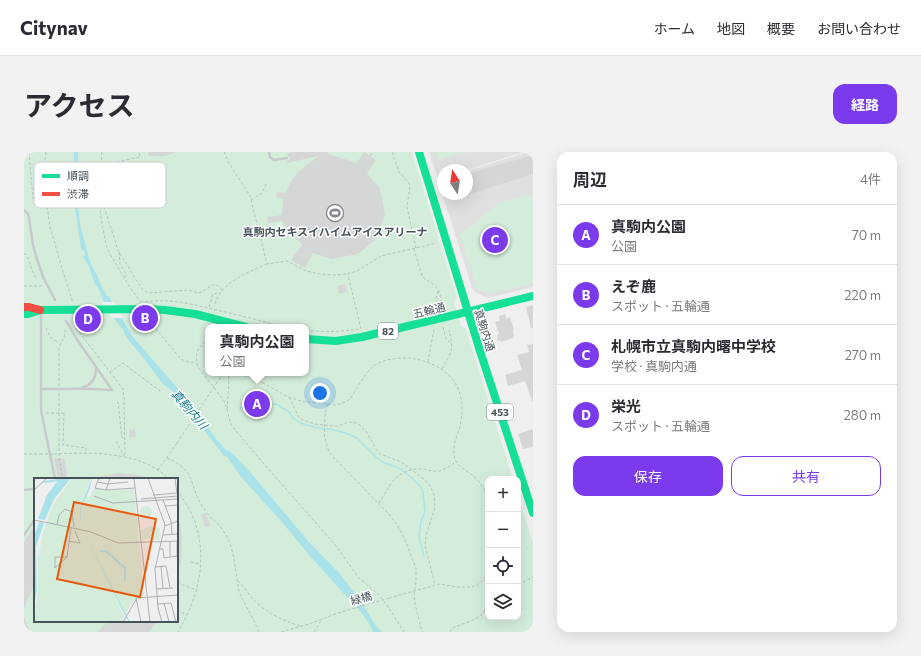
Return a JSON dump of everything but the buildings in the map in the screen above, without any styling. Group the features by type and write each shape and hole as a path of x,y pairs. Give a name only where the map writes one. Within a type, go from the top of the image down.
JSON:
{"main road":[{"name":"真駒内通","path":"419,152 533,513"},
{"name":"五輪通","path":"309,339 336,340 362,338 533,296"},
{"path":"24,307 41,310 84,313 140,306 195,314 234,324"},
{"path":"24,314 41,310"}],"lane":[{"path":"269,152 270,157 274,160 287,158"},
{"path":"24,210 28,214 33,245 40,267 54,300"},
{"path":"41,310 42,414 55,478"},
{"path":"42,389 82,388 112,390 66,321"},
{"path":"82,388 90,384 95,376 95,365"},
{"path":"24,490 34,489"},
{"path":"24,535 34,520"}],"path":[{"path":"29,152 33,199"},
{"path":"45,162 46,152"},
{"path":"102,152 102,162"},
{"path":"115,162 140,156 139,152"},
{"path":"224,152 251,200 267,264"},
{"path":"370,156 373,152"},
{"path":"392,152 399,172 410,186 407,207 422,276 424,279 436,286 442,304"},
{"path":"251,200 262,193 267,182"},
{"path":"47,208 50,227 73,304"},
{"path":"100,208 106,245 140,306"},
{"path":"104,208 118,250 120,264 126,274 125,278"},
{"path":"215,304 216,298 231,282 267,264 287,261 306,271 320,274 347,274 357,271 381,256 441,242"},
{"path":"118,250 138,283 146,292 189,290 198,293 212,285 216,285 223,290"},
{"path":"24,254 26,254 35,277 38,276"},
{"path":"309,330 327,332 361,329 347,274"},
{"path":"24,286 42,286"},
{"path":"438,290 436,298 438,309"},
{"path":"209,308 213,294 220,293"},
{"path":"80,333 85,326 84,313"},
{"path":"145,316 180,358 186,362 196,362"},
{"path":"443,327 446,339 452,344"},
{"path":"46,328 50,337 60,344"},
{"path":"428,363 434,329"},
{"path":"442,369 450,355 452,348 449,330"},
{"path":"205,343 199,348 196,362 198,367 225,402 231,425 337,547 358,577 379,595 404,632"},
{"path":"247,376 256,378 288,397 301,401 336,404 350,399 371,368 381,362 408,358 428,363 442,369 454,380 461,402 462,416 454,447 456,462 479,481 485,492"},
{"path":"110,372 123,363 160,391 161,390"},
{"path":"158,471 222,376"},
{"path":"227,409 228,376"},
{"path":"288,397 298,416 315,424 333,426 349,422 357,423 364,428 380,454 399,461 425,480 430,486 434,495 435,507 425,540 435,585"},
{"path":"117,402 122,438 125,438"},
{"path":"327,404 324,431 326,445 332,456 389,514 398,526 414,562 416,574 414,595 415,604 422,632"},
{"path":"45,413 65,413 63,445 86,448 86,453"},
{"path":"116,441 125,457"},
{"path":"59,445 63,478"},
{"path":"24,454 109,454 146,463 168,478"},
{"path":"167,458 184,468 192,481 202,506 210,517 216,521 223,530 233,552 241,596 256,622 259,632"},
{"path":"379,503 392,483 402,474 408,471 421,469 438,471 444,470 456,462"},
{"path":"178,492 195,523 199,541 200,564 197,590 193,603 178,632"},
{"path":"192,562 200,564"},
{"name":"緑橋","path":"281,632 338,613 435,585 440,584 456,587 472,587 477,585 485,577"},
{"path":"521,582 533,577"},
{"path":"237,580 257,603 272,615 300,626"},
{"path":"178,583 197,590"},
{"path":"450,632 452,628 471,621 483,614 485,609"},
{"path":"178,610 188,615"},
{"path":"314,632 322,618"}],"shaded area":[{"path":"429,152 523,152 473,168 473,164 437,164 437,176"},
{"path":"528,152 533,152 533,287 487,298 473,291 444,200 473,200 473,169"}],"green space":[{"path":"24,152 412,152 457,298 454,302 461,326 466,329 512,476 485,476 485,620 521,620 521,505 533,543 533,629 524,632 24,632"},
{"path":"436,152 464,152 438,160"},
{"path":"530,194 533,202 533,283 487,294 477,288 460,235 499,203"}],"water":[{"path":"74,152 78,152 78,161 74,162"},
{"name":"真駒内川","path":"75,208 78,208 80,224 90,262 107,296 110,297 133,337 193,406 217,440 250,472 309,542 341,575 360,600 376,626 382,632 373,632 361,612 242,478 227,457 224,456 175,393 163,384 130,342 103,300 89,267 83,257 85,255 81,248"}],"pier":[{"path":"102,302 114,302 124,318 112,318"}],"waterway":[{"path":"240,408 276,404 288,411 293,418 300,423 346,433 357,438 382,462 399,468 411,477 419,485 423,492 425,512 421,522 419,537 424,556"}],"traffic: fast":[{"path":"419,152 480,351 533,513"},
{"path":"309,339 336,341 362,337 533,296"},
{"path":"24,314 41,310 149,309 195,314 234,324"}],"traffic: jam":[{"path":"24,307 40,310"}],"place":[{"name":"真駒内セキスイハイムアイスアリーナ","path":"335,213"},
{"name":"札幌市立真駒内曙中学校","path":"495,240"},
{"name":"えぞ鹿","path":"145,318"},
{"name":"栄光","path":"88,319"},
{"name":"真駒内公園","path":"257,404"}]}
